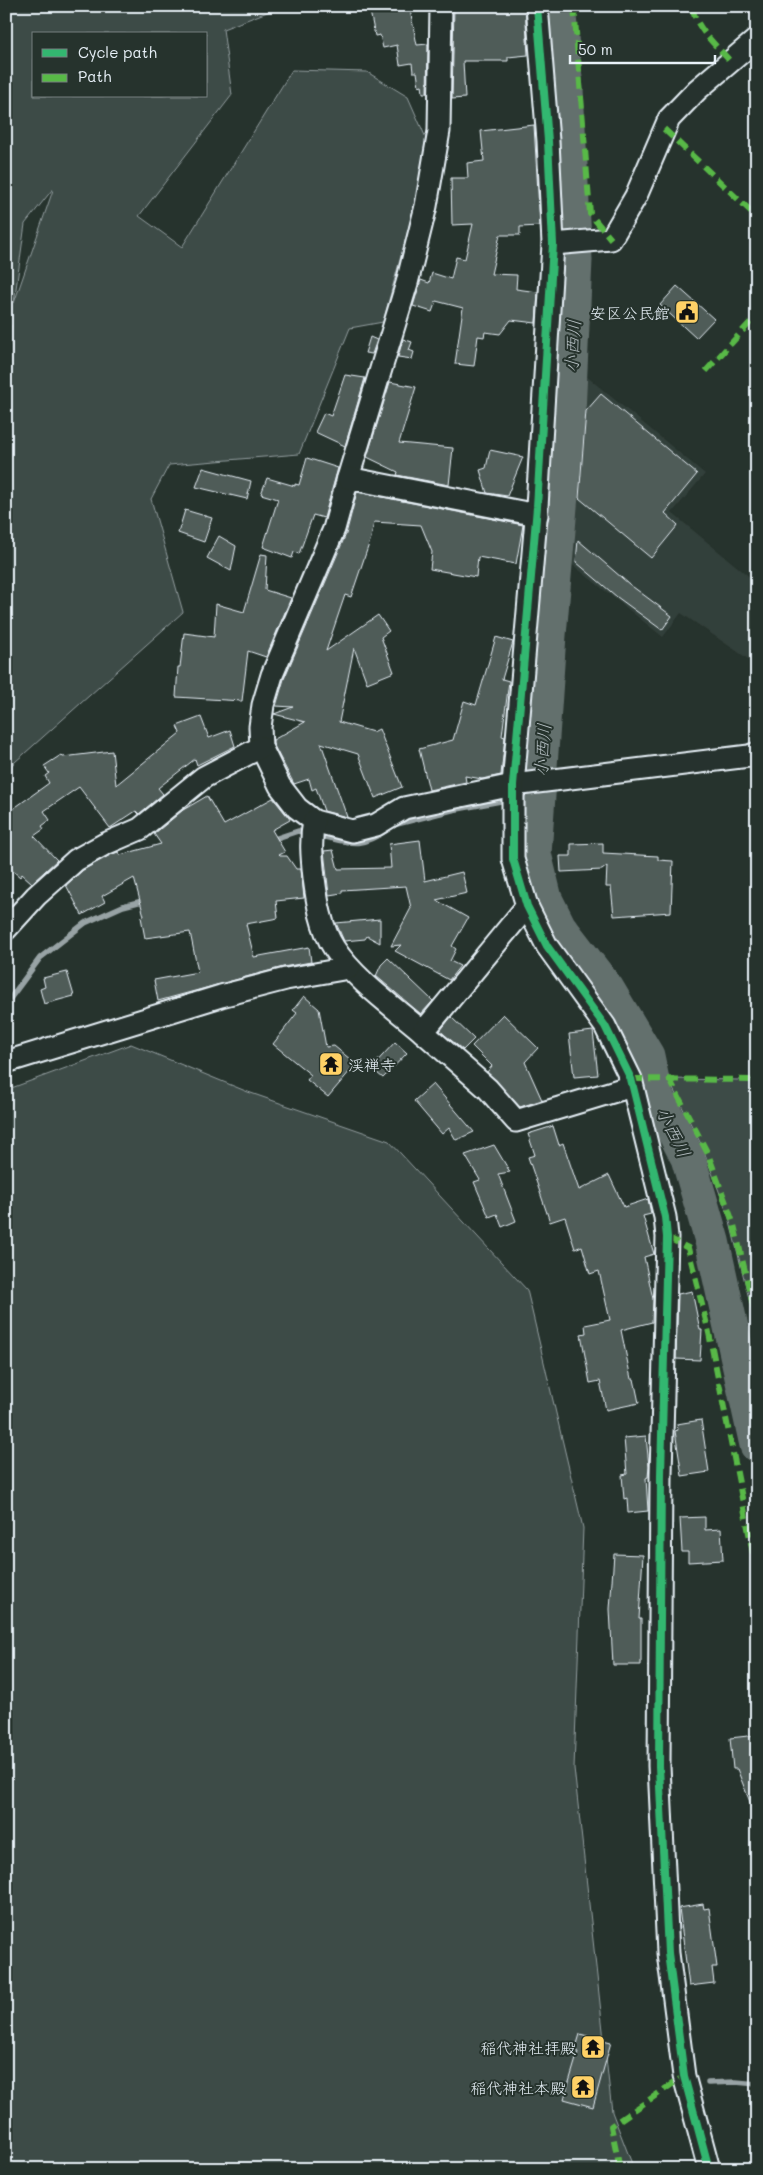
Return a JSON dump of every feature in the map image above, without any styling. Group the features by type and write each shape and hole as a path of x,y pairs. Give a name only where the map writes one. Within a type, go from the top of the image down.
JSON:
{"street":[{"path":"441,6 439,131 426,206 407,283 334,529 272,675 260,727 261,748 280,786 297,808 314,821 352,831 376,825 404,808 513,785 749,756 757,753"},
{"path":"538,6 553,244 537,515 513,785 513,859 526,906 547,946 605,1026 631,1079 653,1164 667,1237 661,1474 659,1766 668,1953 684,2076 709,2169"},
{"path":"553,244 612,239 636,196 669,118 697,90 757,39"},
{"path":"348,478 537,515"},
{"path":"6,929 36,896 76,860 105,844 140,829 204,777 261,748"},
{"path":"314,821 310,842 322,920 333,947 349,968 488,1090 516,1121 632,1086"},
{"path":"423,1032 526,906"},
{"path":"6,1062 221,996 286,979 349,968"}],"shaded area":[{"path":"6,6 283,6 223,29 232,95 139,216 182,247 292,70 367,72 408,97 426,138 415,204 383,322 350,328 299,454 169,465 151,499 183,612 6,770 6,453 11,325 6,356","holes":["53,190 14,303 25,224"]},
{"path":"580,371 705,474 672,513 757,583 757,665 681,613 663,637 564,558"},
{"path":"131,1044 248,1092 389,1141 527,1290 583,1528 574,1768 612,2112 634,2169 6,2169 6,1090"},
{"path":"668,1079 757,1079 757,1331 729,1218 702,1146"}],"building":[{"path":"369,6 405,6 406,11 410,10 417,45 428,44 427,93 423,93 422,85 419,86 417,72 413,72 412,63 400,65 397,45 383,48 380,35 375,36"},
{"path":"454,6 525,6 528,55 508,57 508,61 463,61 465,98 452,99"},
{"path":"534,125 540,226 520,227 520,235 500,235 491,274 517,275 516,289 538,292 536,323 511,320 500,334 485,332 484,337 478,336 474,366 455,364 463,308 436,301 432,312 413,306 421,280 429,283 432,273 451,279 456,257 465,259 473,224 452,225 451,178 468,178 467,163 484,161 481,131"},
{"name":"安区公民館","path":"677,286 714,319 696,338 660,305"},
{"path":"370,337 377,340 372,354 365,353"},
{"path":"403,339 412,342 409,350 414,352 412,359 398,357"},
{"path":"345,375 365,378 345,446 315,432 324,413 331,416"},
{"path":"390,382 416,387 399,443 453,448 449,485 397,475 398,472 367,457"},
{"path":"601,394 697,474 665,513 678,525 651,558 579,498 586,411"},
{"path":"490,450 523,457 507,496 487,493 480,470 486,468"},
{"path":"307,458 338,468 324,518 313,515 299,554 294,552 292,558 263,547 278,499 261,494 267,478 295,486 295,484 299,485"},
{"path":"203,468 251,481 247,499 196,487"},
{"path":"357,492 523,525 516,564 478,557 476,577 430,569 432,552 421,525 374,522 371,538 351,597 345,595 326,651 378,615 389,631 381,637 394,672 367,683 354,648 339,722 373,732 379,729 402,787 375,798 358,754 321,743 347,817 324,811 316,788 312,790 309,779 294,784 273,744 273,740 305,722 274,714 293,707 276,706 284,679 346,534"},
{"path":"185,510 212,518 204,542 178,533"},
{"path":"219,536 236,546 231,571 207,558"},
{"path":"578,540 629,584 672,616 662,630 617,597 576,562"},
{"path":"261,554 267,555 265,590 291,598 266,657 248,651 242,701 176,697 178,667 180,667 184,633 214,637 216,604 244,612"},
{"path":"496,637 513,642 502,679 509,681 502,736 505,737 501,775 482,779 465,776 466,782 429,790 419,749 453,740 464,701 476,705"},
{"path":"201,717 209,738 230,730 235,746 197,765 195,759 158,788 163,794 139,814 136,811 110,828 79,787 44,811 50,820 42,826 44,829 34,836 57,860 32,883 22,874 20,877 6,865 6,814 49,783 45,776 49,773 44,766 61,755 63,757 112,751 116,785 180,733 177,726"},
{"path":"207,796 224,825 273,798 289,818 290,820 272,830 285,852 279,855 287,856 296,869 301,869 304,898 276,901 278,918 246,924 254,957 309,947 311,962 283,967 158,1001 154,980 198,972 190,932 145,938 141,917 144,916 134,878 102,896 105,902 82,915 66,885 83,870 110,855 118,852 120,855 161,844 154,834 183,810"},
{"path":"420,840 425,881 462,872 467,893 436,900 468,918 452,946 456,949 450,961 460,966 449,980 395,951 401,945 391,946 411,908 406,886 342,890 342,893 329,895 324,851 333,850 338,869 391,868 389,844"},
{"path":"603,843 603,853 658,856 658,860 673,861 671,912 614,916 611,887 606,887 607,866 602,870 561,872 560,856 571,856 571,844"},
{"path":"380,919 380,943 367,936 365,939 344,941 336,923"},
{"path":"388,958 433,1001 421,1014 376,976 381,965"},
{"path":"67,972 74,996 44,1004 40,989 45,987 43,978"},
{"path":"304,996 319,1009 326,1047 334,1046 356,1064 328,1097 307,1080 311,1075 273,1044 297,1013 293,1010"},
{"path":"503,1014 538,1048 525,1062 542,1100 520,1107 487,1072 492,1066 472,1046"},
{"path":"451,1017 474,1039 463,1050 440,1031"},
{"path":"593,1031 598,1075 574,1077 569,1034"},
{"path":"395,1042 407,1053 383,1078 371,1068"},
{"path":"433,1084 474,1132 456,1140 449,1128 442,1134 414,1101"},
{"path":"553,1126 559,1145 563,1143 579,1190 609,1175 624,1207 648,1199 651,1214 643,1216 654,1254 644,1257 653,1299 652,1322 621,1330 631,1379 634,1379 639,1403 606,1410 600,1381 590,1383 581,1334 586,1333 585,1325 610,1320 599,1271 590,1274 582,1246 575,1249 565,1217 550,1222 528,1157 535,1155 528,1134"},
{"path":"494,1145 510,1172 498,1174 516,1221 502,1227 497,1214 489,1217 474,1182 480,1180 465,1155"},
{"path":"692,1291 700,1330 702,1330 700,1360 676,1359 678,1294"},
{"path":"701,1420 709,1472 682,1476 675,1431 678,1430 677,1424"},
{"path":"646,1436 649,1466 648,1477 646,1478 648,1511 628,1513 627,1498 624,1499 622,1475 627,1474 624,1438"},
{"path":"705,1517 705,1530 721,1529 723,1560 688,1562 688,1552 682,1552 680,1518"},
{"path":"614,1554 643,1555 639,1619 641,1619 641,1665 613,1665 610,1609"},
{"path":"757,1735 756,1817 737,1769 733,1769 730,1738"},
{"path":"703,1904 704,1909 709,1908 717,1967 712,1967 714,1983 689,1986 679,1908"},
{"path":"580,2034 611,2042 593,2107 564,2099 578,2052 575,2051"}],"waterway":[{"name":"小西川","path":"558,6 566,89 575,260 568,413 549,635 534,854 545,899 559,927 607,989 647,1056 655,1094 688,1158 712,1241 757,1445"},
{"path":"397,824 452,810 538,794"},
{"path":"316,835 353,843 368,840 387,830"},
{"path":"271,840 298,831 307,833"},
{"path":"6,1004 40,958 85,923 123,906 146,900"},
{"path":"708,2083 736,2082 757,2084"}],"marked path":[{"path":"574,6 590,214 611,239"},
{"path":"692,6 697,22 730,61"},
{"path":"664,129 757,217"},
{"path":"706,371 757,315"},
{"path":"669,1078 708,1154 734,1225 757,1322"},
{"path":"631,1079 757,1080"},
{"path":"667,1237 688,1248 709,1333 757,1573"},
{"path":"620,2169 611,2126 684,2076"}],"cycle path":[{"path":"537,6 548,141 553,244 537,507 513,785 513,859 527,906 547,946 605,1026 631,1079 665,1217 667,1237 661,1474 659,1766 668,1953 684,2076 709,2169"}],"place":[{"name":"安区公民館","path":"687,312"},
{"name":"渓禅寺","path":"331,1064"},
{"name":"稲代神社拝殿","path":"593,2047"},
{"name":"稲代神社本殿","path":"583,2087"}]}
